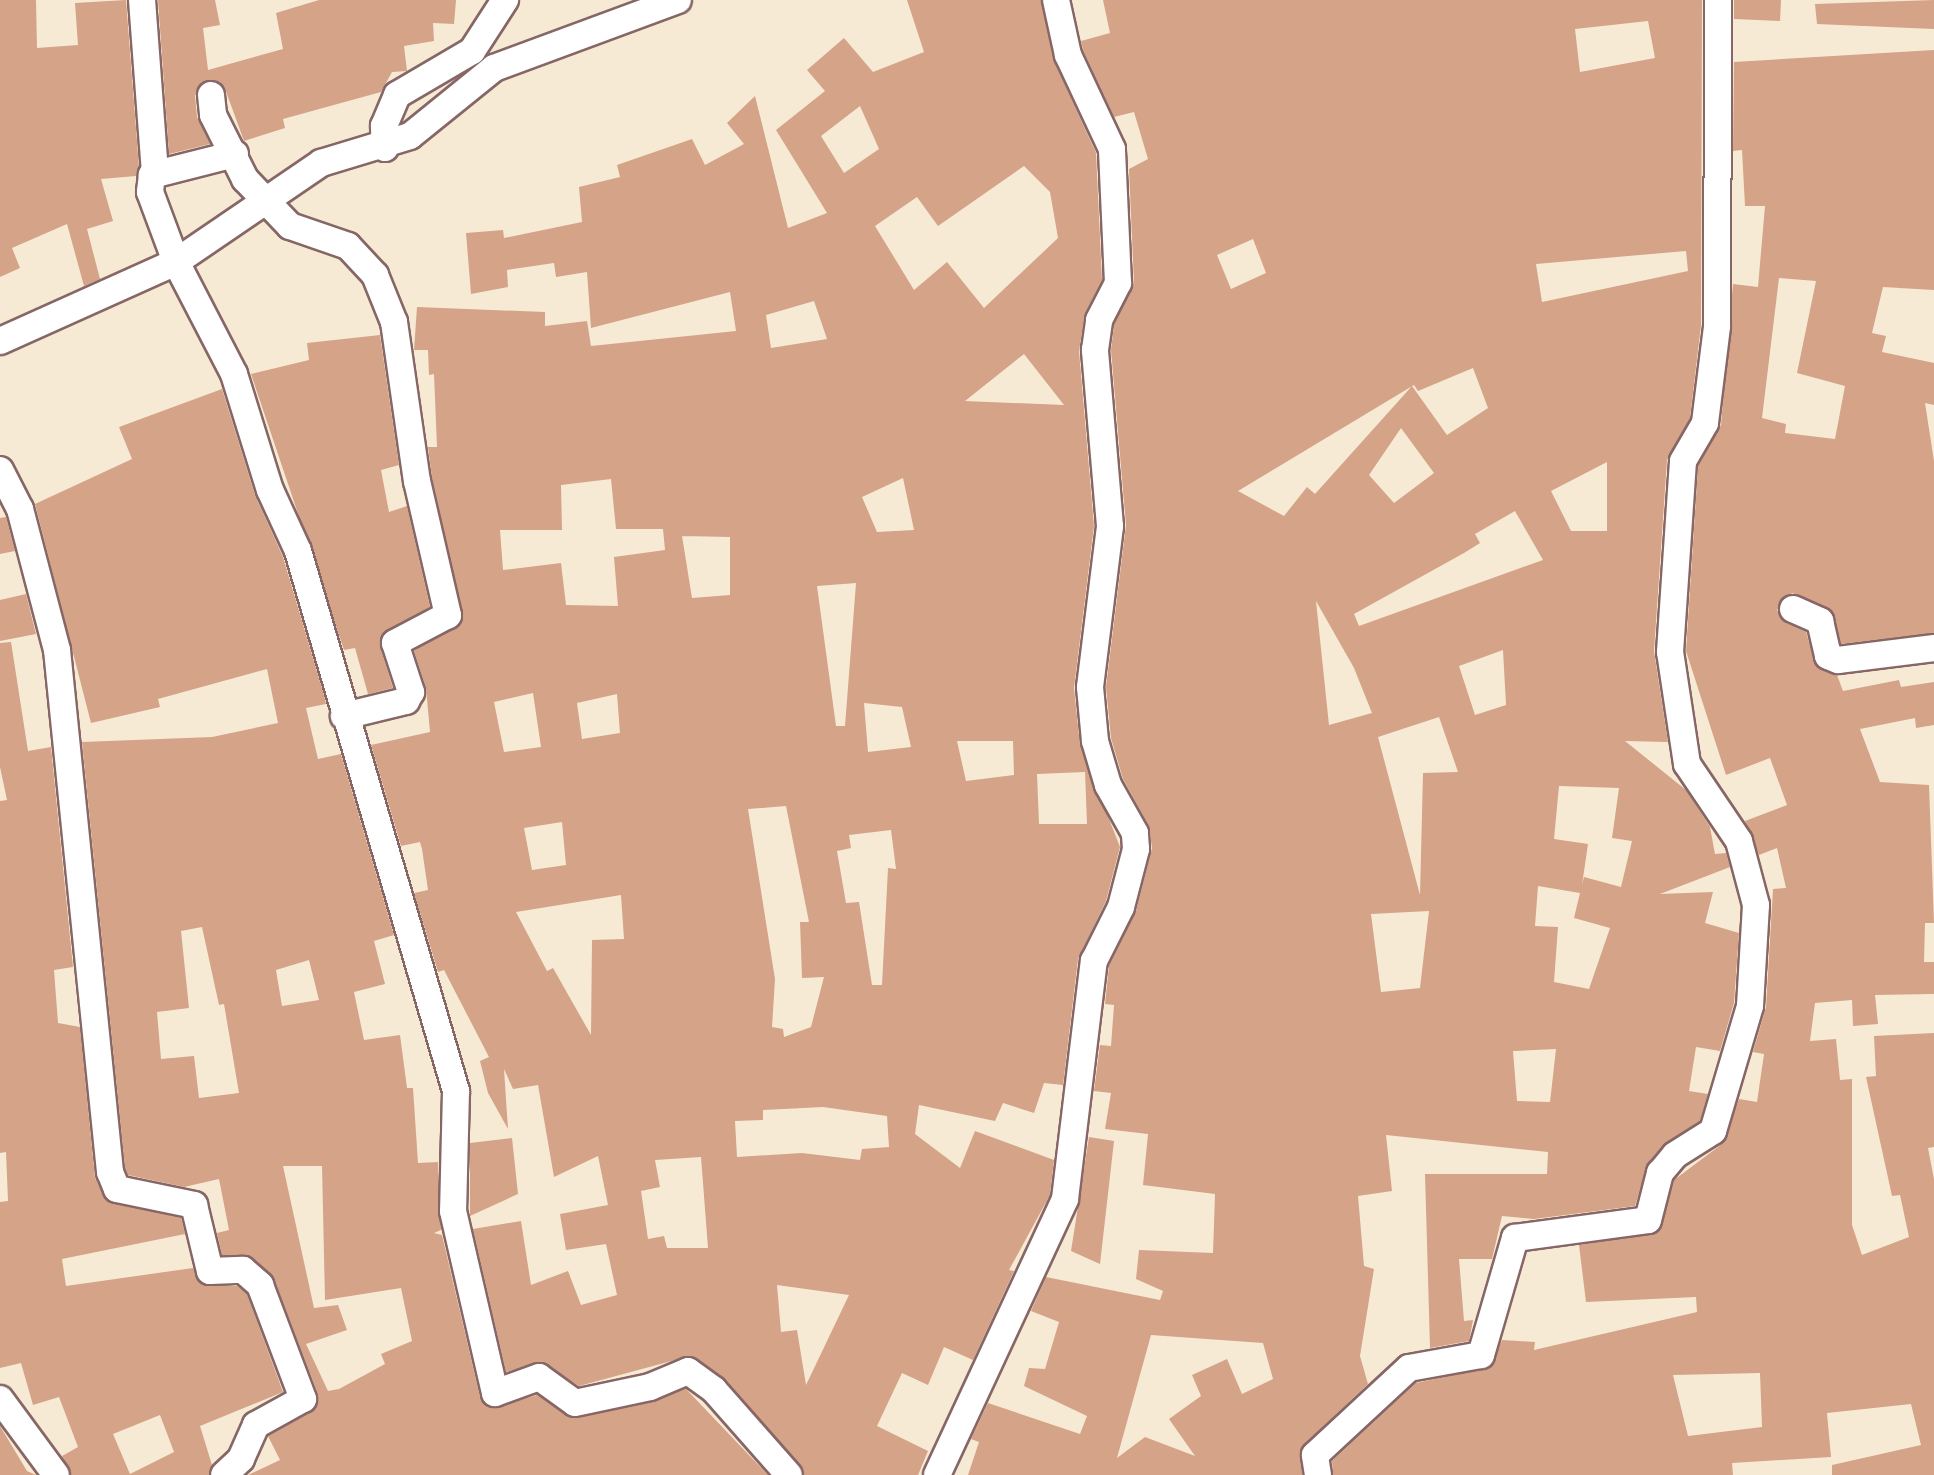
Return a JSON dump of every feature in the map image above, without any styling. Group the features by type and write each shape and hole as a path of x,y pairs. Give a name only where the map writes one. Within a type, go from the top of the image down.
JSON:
{"street":[{"path":"142,0 155,174 150,192 176,262 234,374 270,490 298,551 344,716 456,1091 453,1210 495,1393 539,1377 575,1403 650,1387 688,1371 714,1390 789,1475"},
{"path":"385,148 384,126 397,95 472,51 505,0"},
{"path":"0,341 176,262 321,163 385,148 411,136 494,68 677,0"},
{"path":"937,1475 1065,1199 1094,961 1121,907 1136,849 1135,833 1108,785 1095,741 1090,687 1110,526 1095,350 1099,320 1118,283 1112,149 1068,55 1056,0"},
{"path":"1318,1475 1315,1455 1409,1368 1481,1355 1515,1238 1648,1220 1660,1173 1675,1155 1713,1132 1750,1006 1756,905 1739,841 1687,764 1670,652 1683,461 1705,423 1717,326 1718,0"},
{"path":"211,95 214,115 265,201 290,226 348,246 375,275 394,322 417,481 447,609 446,621 395,643 411,692 406,701 344,716"},
{"path":"155,174 235,154"},
{"path":"0,470 20,509 57,650 110,1172 117,1189 194,1205 210,1271 243,1270 260,1285 303,1399 256,1425 241,1459 224,1475"},
{"path":"1793,608 1820,621 1828,656 1838,660 1934,648"},
{"path":"0,1399 56,1475"}],"building":[{"path":"0,0 36,0 37,48 78,45 75,3 126,0 139,167 136,176 101,179 113,221 87,229 100,279 84,286 67,224 12,248 20,268 0,277"},
{"path":"158,0 215,0 220,25 203,28 208,70 283,49 276,13 319,0 456,0 454,24 433,23 434,41 404,46 407,71 392,72 381,92 283,119 285,128 244,141 224,86 202,82 195,96 197,117 210,144 169,154"},
{"path":"907,0 1041,0 1054,61 1096,153 1102,280 1085,313 1079,351 1094,526 1074,688 1080,745 1120,847 1106,901 1078,959 1063,1085 1044,1083 1034,1113 1003,1103 995,1121 919,1105 915,1134 960,1168 975,1131 1054,1160 1050,1195 1009,1270 1014,1271 973,1360 944,1347 928,1385 902,1373 877,1426 928,1451 918,1475 804,1475 726,1380 690,1356 579,1386 542,1362 506,1372 473,1229 521,1221 531,1285 568,1271 581,1305 617,1295 606,1244 566,1250 560,1214 608,1205 598,1156 554,1177 538,1085 513,1089 504,1069 508,1129 488,1093 480,1061 489,1057 444,970 438,972 414,893 428,890 420,842 401,846 371,745 430,732 426,688 414,651 463,618 432,478 428,447 437,447 434,374 429,375 428,350 414,350 417,307 545,312 545,326 587,321 591,346 736,331 730,292 591,328 587,272 556,277 554,263 507,270 508,287 471,294 466,233 503,230 504,238 582,222 579,187 620,177 617,165 692,139 705,165 744,144 727,123 755,96 788,228 827,213 776,130 825,91 807,70 844,38 873,72 924,52","holes":["860,106 879,149 844,173 821,136","1024,166 1050,192 1058,238 984,308 947,262 914,290 875,226 917,197 938,226","814,301 827,339 771,348 766,315","1024,354 1064,405 965,401","903,478 914,530 877,532 862,497","611,479 616,529 663,529 665,550 614,557 618,606 566,605 561,563 503,570 500,530 562,530 561,485","682,536 730,537 730,595 692,598","856,583 845,726 836,726 817,586","533,693 541,747 504,752 494,702","617,694 620,733 582,739 577,703","864,703 902,707 911,747 868,752","957,741 1013,741 1014,775 966,781","1085,772 1087,824 1039,824 1037,774","786,806 809,922 800,922 802,978 824,977 811,1027 784,1037 783,1029 772,1027 775,979 748,809","562,822 566,865 532,870 524,828","891,830 896,869 888,868 882,985 872,985 859,902 846,903 837,851 851,848 849,835","621,895 624,939 592,940 591,1035 553,968 547,971 516,912","823,1107 887,1116 889,1147 862,1149 860,1160 802,1153 737,1157 735,1121 763,1120 763,1110","701,1157 708,1248 667,1248 664,1236 648,1239 641,1191 660,1187 655,1160","777,1285 849,1295 806,1385 797,1330 781,1332"]},
{"path":"1103,0 1702,0 1701,325 1690,418 1667,460 1654,651 1668,742 1625,741 1686,790 1710,827 1715,854 1726,853 1730,867 1660,894 1713,892 1705,923 1739,933 1734,1003 1720,1051 1696,1047 1689,1091 1708,1094 1700,1121 1648,1163 1635,1206 1534,1219 1502,1216 1492,1259 1459,1259 1464,1321 1473,1320 1469,1341 1430,1348 1425,1174 1547,1174 1548,1152 1386,1135 1392,1191 1358,1196 1364,1266 1374,1269 1360,1356 1368,1384 1304,1444 1302,1475 968,1475 979,1442 971,1439 988,1403 1080,1434 1087,1416 1024,1386 1029,1368 1045,1369 1059,1322 1031,1311 1046,1277 1160,1300 1163,1291 1136,1279 1139,1250 1213,1253 1215,1194 1143,1185 1148,1134 1105,1129 1111,1093 1094,1091 1100,1045 1111,1046 1114,1005 1105,1004 1109,966 1136,911 1152,848 1149,826 1123,779 1111,738 1106,687 1126,525 1111,350 1114,325 1134,283 1129,169 1148,159 1134,112 1114,117 1083,50 1081,41 1110,33","holes":["1648,21 1655,58 1580,72 1575,29","1253,239 1266,273 1231,289 1217,255","1686,251 1688,271 1542,302 1536,264","1473,368 1488,408 1447,435 1412,386 1418,391","1412,386 1315,494 1307,487 1284,516 1238,491","1401,428 1434,473 1394,503 1369,475","1607,462 1607,531 1571,531 1551,491","1515,511 1543,560 1359,626 1354,614 1480,543 1475,534","1316,601 1354,668 1372,713 1329,725","1503,650 1506,705 1475,715 1459,666","1439,717 1458,772 1423,773 1420,895 1378,737","1559,786 1619,788 1612,838 1632,841 1621,887 1584,877 1582,885 1588,844 1554,839","1538,886 1580,893 1574,918 1610,928 1589,989 1554,982 1558,927 1535,926","1429,911 1420,988 1381,992 1371,914","1556,1049 1550,1102 1517,1101 1513,1051","1151,1335 1263,1343 1273,1379 1242,1394 1227,1359 1192,1375 1201,1396 1169,1419 1195,1456 1145,1437 1117,1458"]},
{"path":"1734,0 1781,0 1780,21 1734,19"},
{"path":"1934,0 1934,29 1817,24 1815,4"},
{"path":"1934,50 1934,290 1883,287 1872,333 1886,336 1882,352 1934,363 1934,405 1925,403 1934,461 1934,633 1841,644 1826,607 1792,593 1777,610 1786,623 1806,632 1816,666 1837,675 1843,691 1899,680 1901,687 1934,682 1934,725 1916,728 1915,718 1860,729 1880,782 1929,785 1934,923 1925,923 1924,962 1934,962 1934,994 1875,995 1878,1024 1853,1026 1852,1000 1815,1003 1810,1041 1836,1039 1840,1080 1852,1079 1852,1225 1862,1255 1909,1237 1900,1195 1892,1196 1866,1077 1876,1076 1874,1036 1934,1033 1934,1147 1928,1148 1934,1179 1934,1475 1832,1475 1832,1465 1921,1445 1911,1404 1827,1413 1831,1457 1732,1463 1733,1475 1333,1475 1332,1461 1416,1383 1491,1367 1502,1340 1535,1342 1534,1350 1697,1312 1696,1297 1586,1302 1579,1245 1658,1232 1674,1180 1722,1144 1739,1099 1757,1102 1764,1054 1753,1052 1766,1007 1773,889 1786,888 1777,848 1759,855 1745,821 1787,805 1770,758 1726,775 1686,651 1698,466 1721,425 1733,284 1758,287 1765,206 1745,206 1742,150 1733,151 1734,62","holes":["1779,278 1816,281 1797,373 1845,386 1835,439 1785,433 1786,424 1762,418","1760,1373 1762,1427 1688,1436 1673,1375"]},
{"path":"380,335 399,465 381,470 389,512 407,506 430,607 383,633 380,647 393,688 368,694 355,648 344,650 251,374 309,360 307,343"},
{"path":"222,389 255,495 283,557 324,695 326,704 306,708 318,759 341,754 394,935 374,941 385,984 354,992 364,1040 400,1035 407,1088 413,1088 418,1163 438,1162 441,1230 434,1233 442,1235 480,1397 492,1408 537,1395 578,1418 686,1389 768,1475 248,1475 280,1460 268,1436 311,1412 318,1394 274,1279 253,1258 222,1255 217,1233 229,1230 219,1179 184,1187 128,1175 125,1168 82,742 212,737 278,723 267,669 158,699 160,707 91,723 35,504 132,459 119,427","holes":["202,927 219,1005 224,1004 239,1093 199,1098 194,1056 161,1059 157,1012 189,1008 181,931","309,960 319,1000 282,1006 276,970","283,1166 322,1166 325,1300 401,1288 412,1341 381,1354 385,1364 339,1389 328,1391 306,1344 347,1330 338,1305 314,1308"]},
{"path":"6,517 15,551 0,554 0,518"},
{"path":"26,594 36,634 0,641 0,600"},
{"path":"11,642 28,751 51,747 73,967 54,970 58,1023 80,1027 95,1178 107,1201 181,1218 185,1234 62,1259 66,1286 193,1268 203,1285 237,1286 247,1294 283,1392 200,1426 212,1465 209,1475 71,1475 62,1456 78,1447 59,1397 33,1405 21,1363 0,1368 0,1202 8,1201 6,1152 0,1153 0,801 7,800 0,767 0,643","holes":["160,1415 174,1452 130,1474 113,1434"]},
{"path":"1089,1137 1114,1141 1100,1264 1071,1251"},
{"path":"512,1138 518,1194 470,1216 470,1143"},
{"path":"0,1426 27,1471 36,1475 0,1475"}]}
